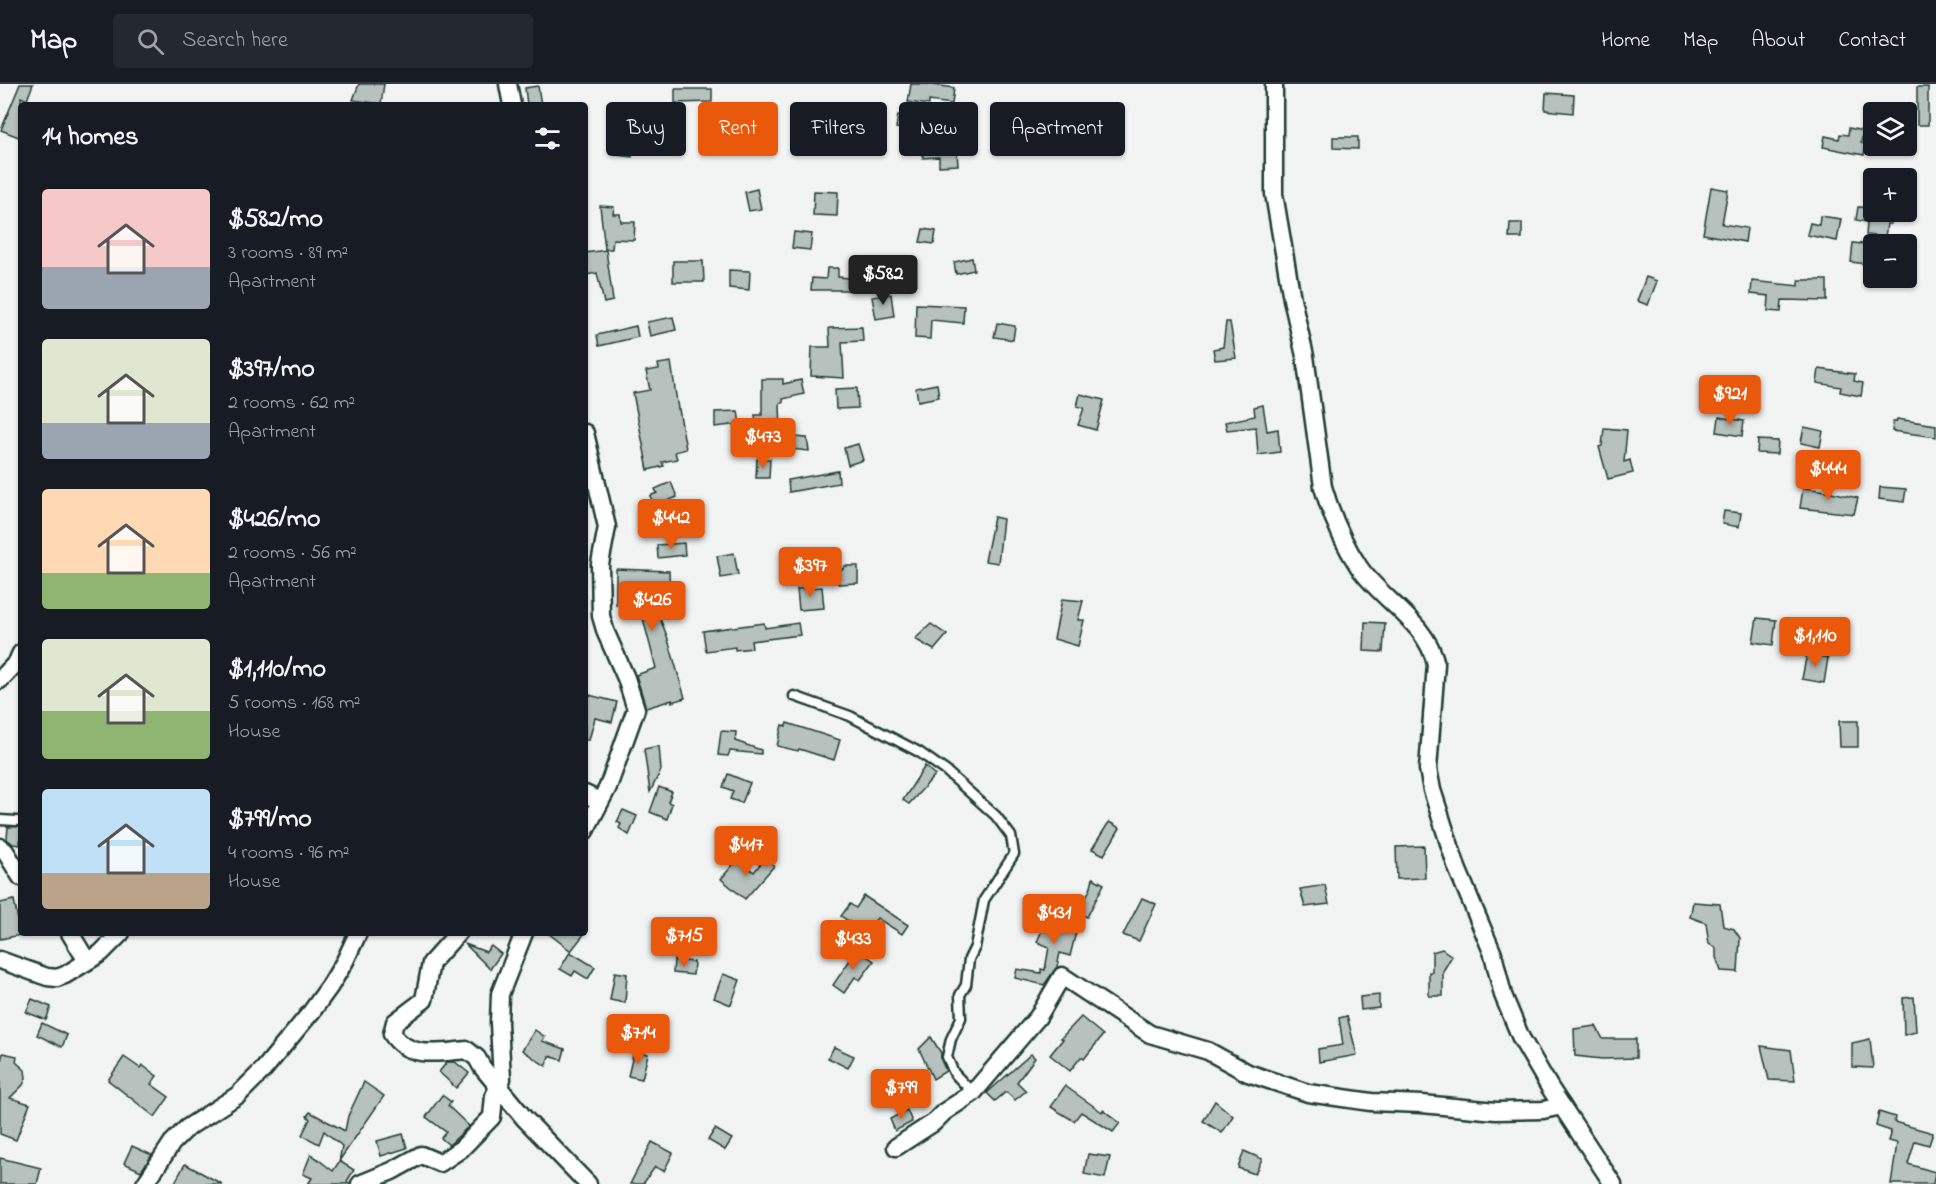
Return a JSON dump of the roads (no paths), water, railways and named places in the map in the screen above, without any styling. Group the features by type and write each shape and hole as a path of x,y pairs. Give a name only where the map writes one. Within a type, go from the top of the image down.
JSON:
{"street":[{"path":"508,84 511,102"},
{"path":"1274,84 1275,194 1292,299 1305,356 1314,430 1326,497 1359,567 1377,588 1411,620 1434,655 1436,664 1428,769 1432,790 1457,868 1493,954 1503,995 1521,1038 1613,1184"},
{"path":"588,447 607,527 593,554 601,616 636,709 608,787 592,798 588,817"},
{"path":"0,680 18,660"},
{"path":"0,847 18,872"},
{"path":"72,936 87,961"},
{"path":"0,960 52,979 65,975 101,953 118,936"},
{"path":"145,1184 172,1143 187,1128 238,1095 264,1069 330,986 357,936"},
{"path":"455,936 431,963 424,1000 395,1022 392,1034 403,1046 418,1052 467,1050 477,1058 525,1119 588,1184"},
{"path":"360,1184 392,1171 421,1155 440,1163 461,1149 492,1117 494,1096 502,1079 500,994 523,936"},
{"path":"896,1147 974,1093 1038,1017 1062,976 1150,1034 1208,1051 1248,1073 1308,1093 1371,1102 1496,1111 1543,1110 1562,1106"}],"lane":[{"path":"795,696 850,716 919,752 946,771 996,816 1011,836 1014,854 984,900 975,947 969,959 966,985 960,995 961,1018 951,1039 947,1057 954,1073 974,1093"},
{"path":"0,820 17,821"}]}
